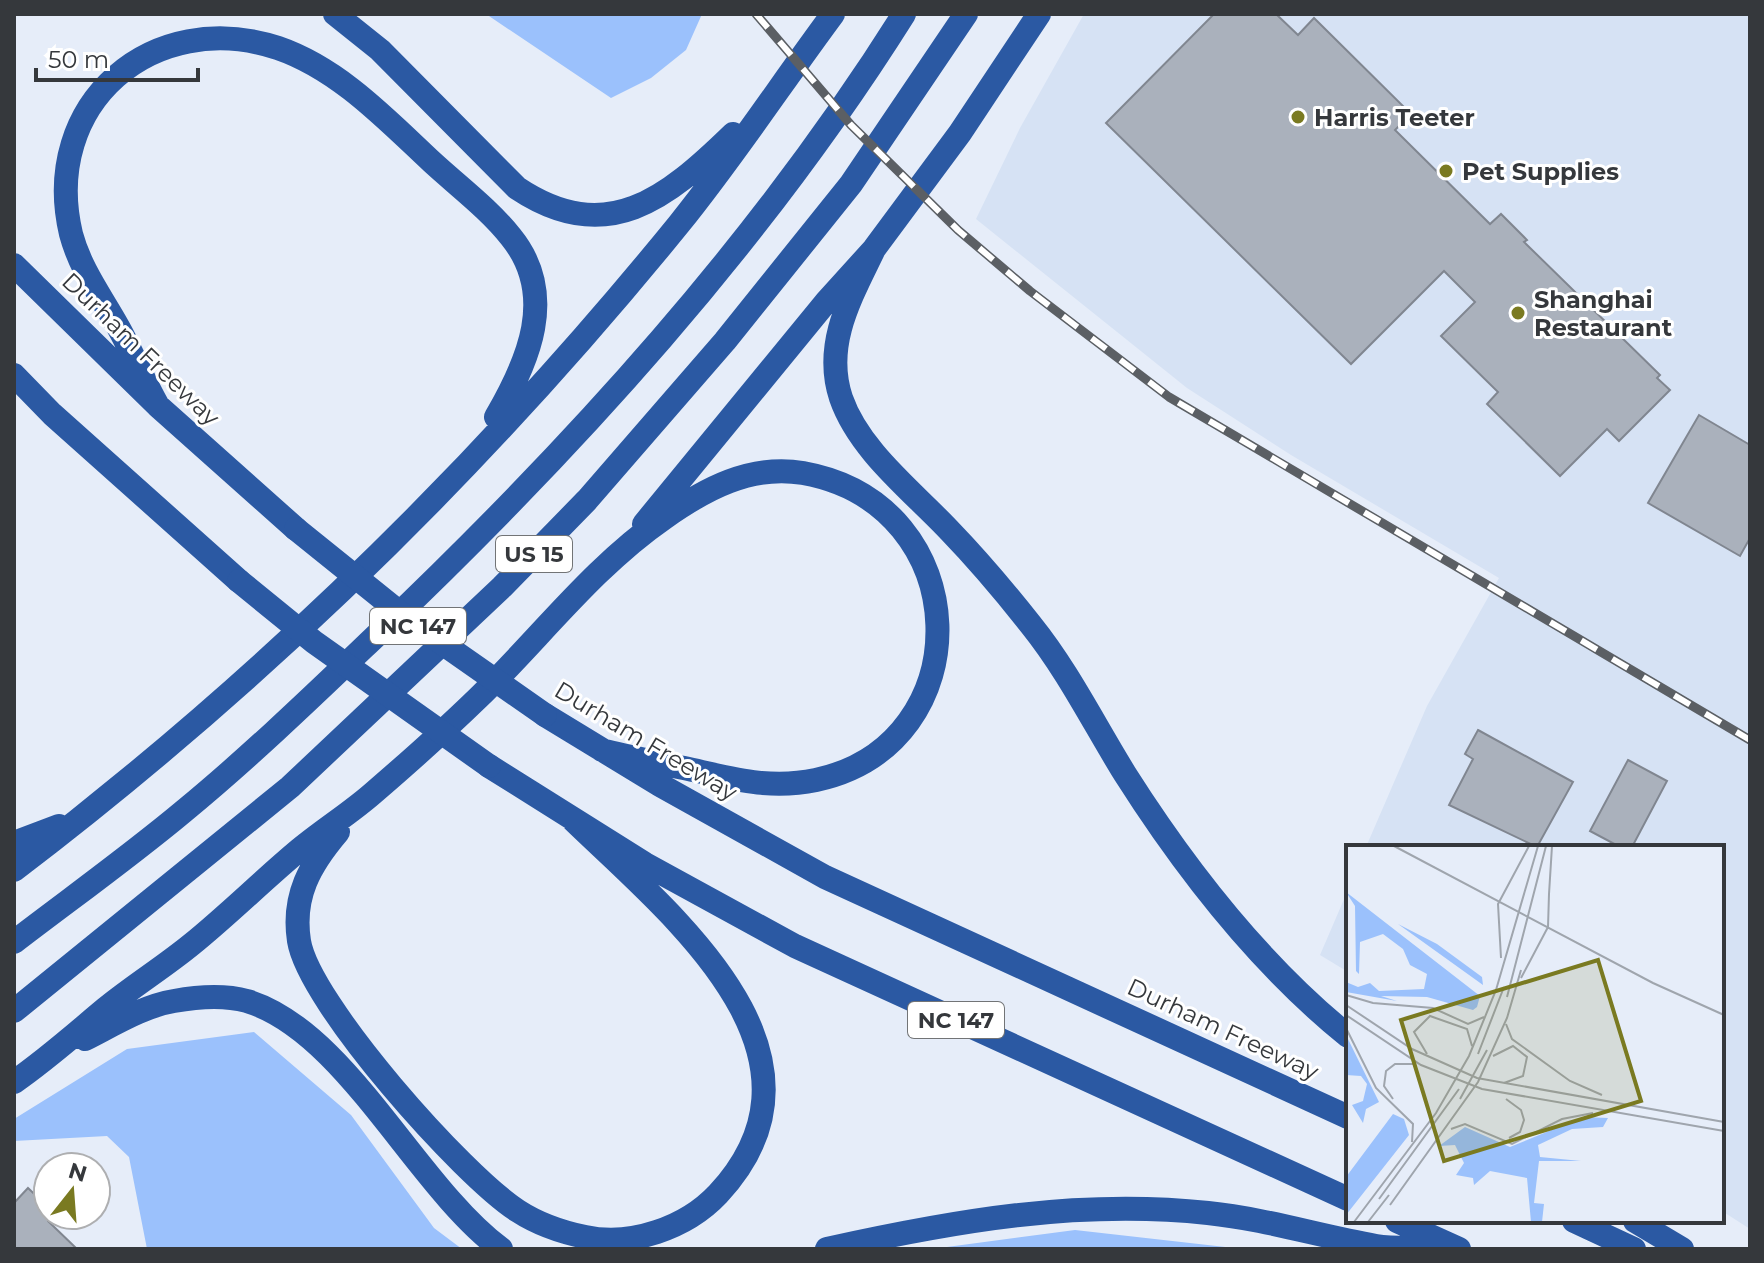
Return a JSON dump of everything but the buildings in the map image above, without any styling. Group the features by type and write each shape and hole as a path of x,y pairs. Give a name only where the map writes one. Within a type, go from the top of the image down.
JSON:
{"highway":[{"path":"335,14 380,50 517,188 538,201 564,211 612,215 661,197 688,177 779,87"},
{"path":"14,870 221,701 395,539 471,460 607,311 681,222 833,14"},
{"name":"US 15","path":"14,942 183,812 287,720 475,541 634,371 685,310 817,141 904,14"},
{"name":"US 15","path":"14,1011 290,787 502,587 577,510 725,341 851,184 966,14"},
{"path":"14,1082 49,1058 107,1008 192,944 300,849 371,795 478,698 626,547 673,485 874,249 960,133 1039,14"},
{"path":"158,406 77,252 68,215 70,156 79,125 90,107 107,85 129,66 169,45 193,39 243,39 303,58 344,83 499,223 521,252 534,296 534,336 519,379 471,460"},
{"path":"874,249 846,310 834,353 838,386 854,426 1033,627 1181,857 1233,922 1283,976 1346,1034"},
{"name":"Durham Freeway","path":"14,265 158,406 296,529 409,620 545,715 825,877 1346,1116"},
{"name":"NC 147","path":"14,375 52,414 239,581 314,642 489,766 574,821 716,905 795,946 1346,1198"},
{"path":"14,396 52,414"},
{"path":"602,750 770,786 839,774 875,752 905,724 924,693 938,643 937,613 921,554 898,522 883,508 839,483 797,472 751,473 707,491 626,547"},
{"path":"371,795 323,849 305,878 297,920 305,967 315,986 378,1068 455,1157 488,1188 518,1211 549,1227 587,1238 633,1238 670,1227 698,1211 728,1184 745,1157 757,1124 763,1062 757,1038 731,985 707,955 574,821"},
{"path":"14,843 80,817"},
{"path":"49,1058 132,1015 173,1001 224,997 247,1001 313,1040 340,1068 441,1194 501,1249"},
{"path":"827,1249 951,1222 1071,1208 1206,1213 1259,1219 1378,1246 1437,1249"},
{"path":"1401,1223 1459,1249"},
{"path":"1578,1223 1634,1249"},
{"path":"1638,1223 1682,1249"}],"shaded area":[{"path":"486,14 702,14 686,50 651,78 611,98"},
{"path":"1084,14 1750,14 1750,1229 1724,1212 1724,845 1367,845 1427,706 1499,578 1291,455 1187,388 976,219 1020,128"},
{"path":"1346,895 1346,971 1320,955"},
{"path":"254,1032 351,1115 434,1228 462,1249 147,1249 129,1157 107,1136 14,1141 14,1119 127,1049"},
{"path":"1075,1230 1243,1249 932,1249"}],"railway":[{"path":"756,14 851,125 958,230 1030,291 1169,397 1750,740"}],"place":[{"name":"Harris Teeter","path":"1298,117"},
{"name":"Pet Supplies","path":"1446,171"},
{"name":"Shanghai Restaurant","path":"1518,313"}]}
